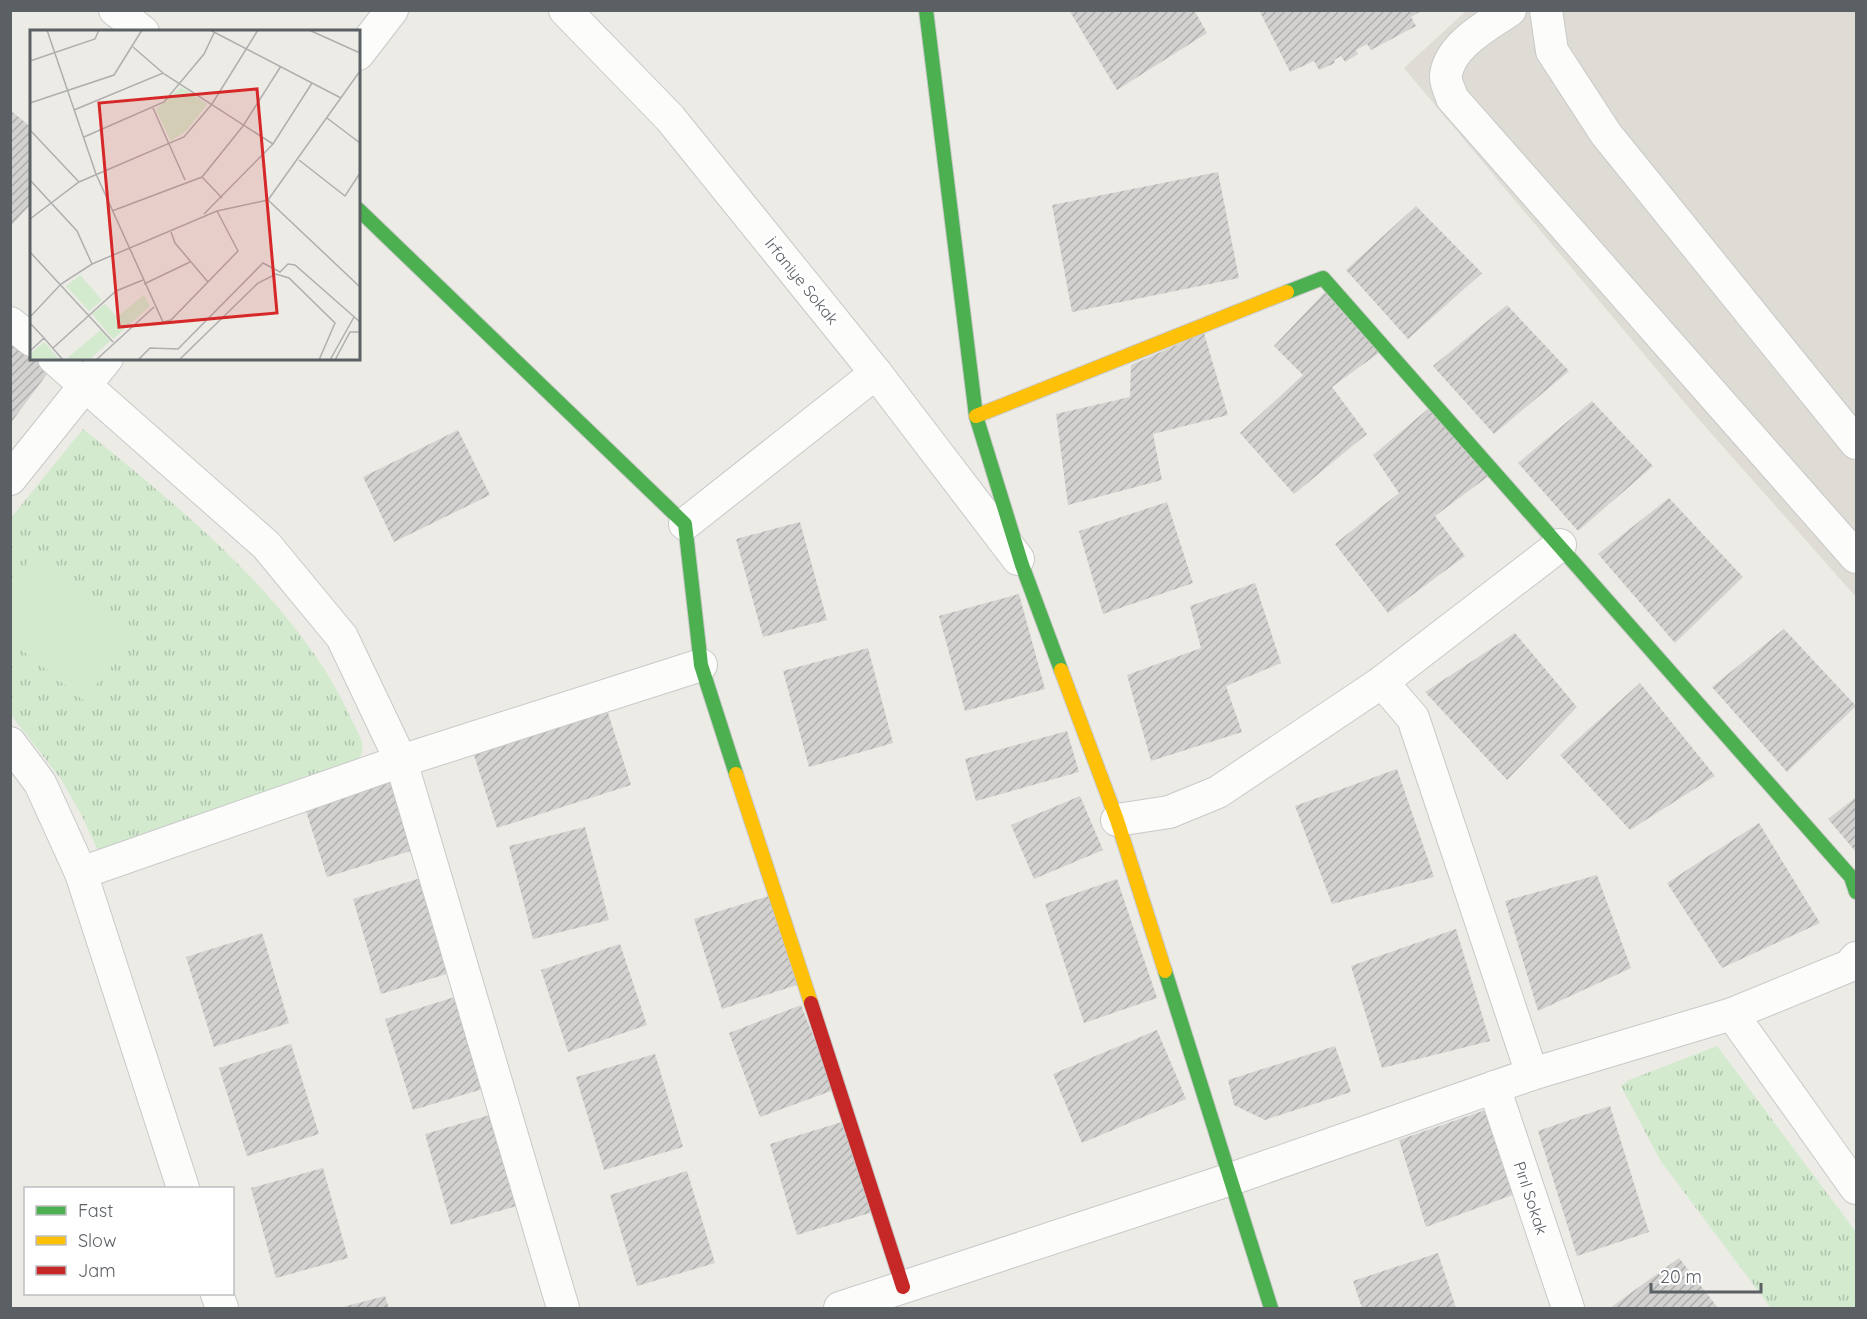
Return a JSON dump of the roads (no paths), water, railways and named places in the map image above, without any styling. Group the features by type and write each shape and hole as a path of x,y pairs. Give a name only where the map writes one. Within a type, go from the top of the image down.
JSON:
{"street":[{"path":"115,10 140,30"},
{"path":"360,51 392,10"},
{"name":"İrfaniye Sokak","path":"565,10 670,118 876,373 1022,565"},
{"path":"926,10 976,416 1022,565 1117,820 1271,1308"},
{"path":"1510,10 1468,40 1453,56 1445,77 1452,98 1857,557"},
{"path":"1546,10 1552,51 1606,134 1857,443"},
{"path":"360,211 685,524 701,665 903,1287"},
{"path":"976,416 1323,278 1851,877 1857,892"},
{"path":"10,323 30,338"},
{"path":"56,360 266,545 342,637 401,761 562,1308"},
{"path":"10,479 105,360"},
{"path":"685,524 876,373"},
{"path":"1117,820 1169,812 1218,792 1382,682 1560,545"},
{"path":"81,873 401,761 701,665"},
{"path":"1382,682 1413,718 1532,1074"},
{"path":"10,743 40,783 81,873 183,1187"},
{"path":"840,1308 1231,1179 1532,1074 1732,1014 1849,966 1857,958"},
{"path":"1732,1014 1857,1188"},
{"name":"Pırıl Sokak","path":"1494,1087 1568,1308"}]}
